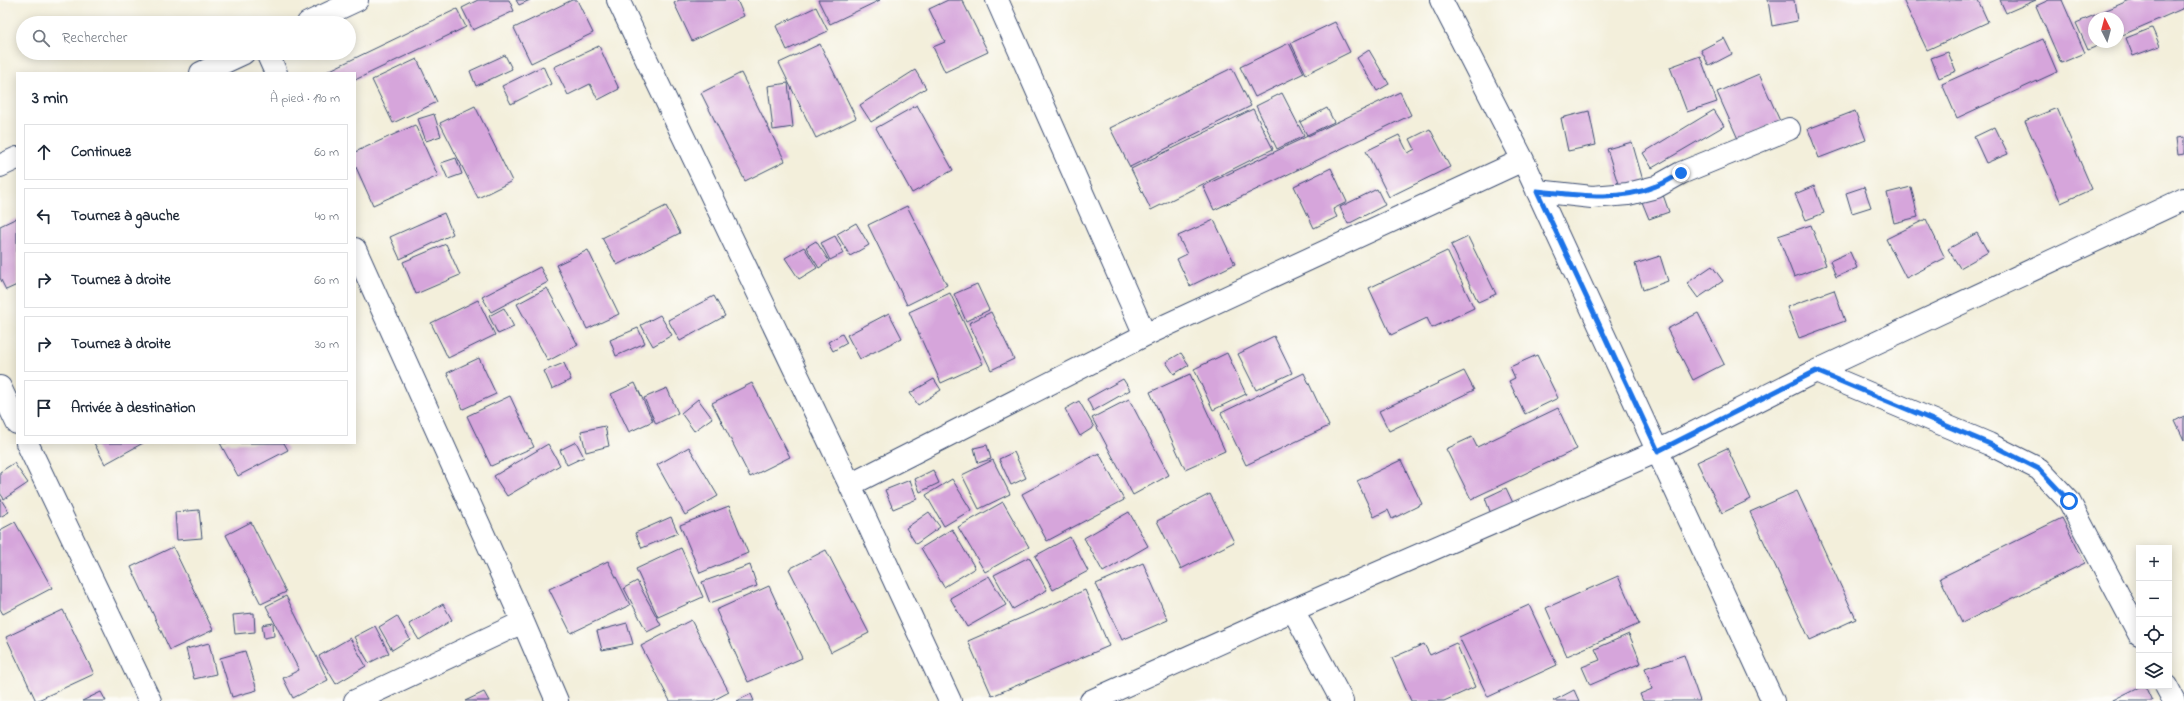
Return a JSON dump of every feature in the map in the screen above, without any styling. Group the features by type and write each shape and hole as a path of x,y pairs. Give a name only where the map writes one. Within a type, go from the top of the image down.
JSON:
{"street":[{"path":"323,16 357,0"},
{"path":"618,0 850,485 950,701"},
{"path":"997,0 1145,335"},
{"path":"1441,0 1523,160 1773,701"},
{"path":"202,72 229,60"},
{"path":"270,60 276,72"},
{"path":"1537,191 1592,197 1628,194 1656,187 1681,173 1789,129"},
{"path":"0,166 16,158"},
{"path":"850,485 1145,335 1523,160"},
{"path":"1091,701 1293,610 1658,451 1816,371 2184,199"},
{"path":"356,251 557,701"},
{"path":"1816,371 1990,444 2039,469 2069,501 2136,628"},
{"path":"0,387 16,421"},
{"path":"27,444 150,701"},
{"path":"1293,610 1342,701"},
{"path":"355,701 523,622"},
{"path":"2168,689 2174,701"}],"building":[{"path":"478,0 509,0 514,11 473,30 462,8"},
{"path":"516,0 530,0 519,5"},
{"path":"572,0 577,0 593,33 531,63 514,28"},
{"path":"679,0 737,0 744,16 692,41 674,3"},
{"path":"818,0 880,0 830,24"},
{"path":"948,0 962,0 988,52 945,72 933,47 945,42 929,9"},
{"path":"1768,0 1794,0 1797,21 1772,26"},
{"path":"1903,0 1978,0 1988,22 1927,50"},
{"path":"2000,0 2036,0 2006,13"},
{"path":"2049,0 2062,0 2085,53 2061,63 2036,6"},
{"path":"2130,0 2184,0 2184,8 2124,34 2124,12 2102,12"},
{"path":"816,7 828,31 787,50 776,26"},
{"path":"457,9 466,27 356,80 356,72 326,72 351,60 356,60 356,58"},
{"path":"2088,18 2088,48 2093,48 2088,50 2076,23"},
{"path":"1335,22 1350,52 1306,74 1291,43"},
{"path":"2152,28 2160,46 2133,56 2126,38"},
{"path":"1724,38 1732,54 1709,66 1701,50"},
{"path":"2043,39 2057,72 1957,118 1942,84"},
{"path":"1289,43 1304,73 1255,97 1240,67"},
{"path":"820,44 856,118 816,138 779,63"},
{"path":"599,46 619,89 598,100 590,84 568,95 554,67"},
{"path":"1369,50 1389,84 1377,91 1357,58"},
{"path":"1948,52 1956,71 1939,78 1931,58"},
{"path":"505,55 512,69 476,86 470,71"},
{"path":"1700,56 1717,102 1687,112 1670,67"},
{"path":"417,59 437,102 393,123 372,80"},
{"path":"543,66 551,84 511,104 502,86"},
{"path":"1232,68 1251,106 1130,167 1110,128"},
{"path":"915,70 926,88 871,122 860,105"},
{"path":"741,73 785,161 745,181 701,93"},
{"path":"1759,74 1780,121 1738,139 1717,92"},
{"path":"788,83 793,127 773,130 768,86"},
{"path":"1400,92 1411,115 1214,210 1203,186"},
{"path":"1282,93 1304,136 1277,149 1256,106"},
{"path":"917,105 953,170 912,193 876,128"},
{"path":"475,106 512,181 478,198 440,123"},
{"path":"1327,108 1334,122 1307,135 1300,122"},
{"path":"2057,108 2092,189 2061,203 2025,121"},
{"path":"1253,109 1273,149 1151,210 1131,169"},
{"path":"1714,110 1724,126 1652,168 1643,153"},
{"path":"1589,111 1596,145 1568,151 1561,118"},
{"path":"1855,111 1866,140 1819,158 1808,129"},
{"path":"434,114 441,136 426,141 418,119"},
{"path":"415,125 438,176 373,205 356,167 356,152"},
{"path":"1995,127 2008,154 1986,163 1974,137"},
{"path":"1430,129 1450,167 1389,197 1366,151 1399,135 1408,153 1415,149 1410,139"},
{"path":"2184,137 2184,154 2178,155 2176,138"},
{"path":"1632,142 1644,184 1620,190 1607,149"},
{"path":"456,158 462,174 448,179 441,163"},
{"path":"1331,168 1347,202 1333,209 1337,217 1314,228 1294,186"},
{"path":"1814,186 1824,213 1806,220 1795,194"},
{"path":"1864,187 1871,207 1852,213 1846,193"},
{"path":"1911,187 1918,217 1894,223 1887,193"},
{"path":"1377,189 1385,205 1348,224 1340,207"},
{"path":"1661,189 1669,212 1649,219 1640,197"},
{"path":"666,206 680,233 617,265 602,238"},
{"path":"907,206 947,285 907,305 868,225"},
{"path":"444,213 453,234 400,259 390,237"},
{"path":"16,218 16,285 6,290 0,278 0,226"},
{"path":"1926,219 1945,258 1906,278 1886,239"},
{"path":"1214,220 1235,264 1190,286 1177,259 1187,254 1178,236"},
{"path":"856,223 869,245 850,256 837,234"},
{"path":"1811,225 1826,265 1794,277 1778,236"},
{"path":"1977,233 1988,252 1960,268 1948,249"},
{"path":"835,236 844,253 830,260 821,243"},
{"path":"1468,237 1496,294 1478,302 1451,245"},
{"path":"816,241 829,261 819,268 806,247"},
{"path":"446,244 460,275 416,294 403,262"},
{"path":"804,247 817,268 799,279 785,258"},
{"path":"588,250 619,314 587,329 556,265"},
{"path":"1447,251 1474,308 1432,328 1427,318 1391,335 1369,288"},
{"path":"1850,252 1857,268 1836,277 1830,261"},
{"path":"1660,256 1668,281 1643,290 1635,264"},
{"path":"1712,266 1723,281 1698,298 1687,283"},
{"path":"540,267 548,282 491,312 482,297"},
{"path":"977,284 989,310 966,321 954,294"},
{"path":"547,288 578,345 548,361 517,304"},
{"path":"1834,290 1845,321 1799,338 1787,307"},
{"path":"950,293 983,364 941,383 909,312"},
{"path":"714,296 725,316 680,341 668,320"},
{"path":"478,300 495,335 448,358 431,323"},
{"path":"504,308 514,327 498,334 489,316"},
{"path":"991,312 1014,359 991,370 969,323"},
{"path":"889,313 902,338 860,359 847,335"},
{"path":"1698,313 1724,364 1693,380 1667,329"},
{"path":"660,315 672,335 653,346 641,325"},
{"path":"638,328 645,343 616,356 610,340"},
{"path":"842,334 847,343 833,351 828,342"},
{"path":"1274,336 1292,373 1256,390 1238,354"},
{"path":"1181,353 1189,365 1174,374 1166,362"},
{"path":"1227,353 1246,394 1213,410 1194,369"},
{"path":"1537,355 1558,398 1525,414 1509,381 1515,378 1510,367"},
{"path":"479,358 496,394 463,409 447,373"},
{"path":"564,363 571,380 552,389 544,371"},
{"path":"1464,371 1474,390 1389,431 1379,411"},
{"path":"1304,373 1329,426 1246,465 1221,413"},
{"path":"1190,374 1225,451 1185,469 1150,392"},
{"path":"934,379 941,390 918,405 910,393"},
{"path":"1123,379 1130,390 1093,411 1087,399"},
{"path":"635,383 653,421 629,432 611,394"},
{"path":"752,383 790,457 750,477 712,403"},
{"path":"667,388 678,413 656,424 644,398"},
{"path":"510,396 534,447 491,466 467,416"},
{"path":"698,399 712,418 694,431 681,413"},
{"path":"1129,399 1169,475 1133,495 1092,418"},
{"path":"1079,401 1094,427 1080,436 1065,409"},
{"path":"1558,408 1577,449 1471,499 1446,449 1472,437 1477,447"},
{"path":"2184,416 2184,440 2175,421"},
{"path":"605,426 609,446 586,452 581,431"},
{"path":"576,442 584,457 567,465 560,450"},
{"path":"95,444 141,444 105,464"},
{"path":"221,444 285,444 288,450 238,476"},
{"path":"548,444 560,465 507,496 494,476"},
{"path":"987,445 991,459 978,463 974,448"},
{"path":"689,447 718,496 685,515 657,465"},
{"path":"1727,448 1751,499 1722,513 1697,462"},
{"path":"1014,452 1026,478 1011,485 999,459"},
{"path":"1099,453 1124,500 1047,541 1022,494"},
{"path":"993,460 1010,494 979,509 962,475"},
{"path":"1401,460 1422,504 1392,519 1388,510 1374,517 1357,481"},
{"path":"14,463 28,483 4,499 0,493 0,472"},
{"path":"933,470 939,483 920,492 915,479"},
{"path":"952,479 971,510 944,526 926,495"},
{"path":"910,480 917,499 893,509 885,490"},
{"path":"1506,488 1513,503 1491,514 1485,498"},
{"path":"1797,491 1856,619 1810,640 1750,512"},
{"path":"1210,494 1234,542 1181,569 1157,521"},
{"path":"0,498 9,512 0,517"},
{"path":"1003,502 1029,547 985,572 958,527"},
{"path":"729,506 748,553 700,573 680,525"},
{"path":"199,510 202,538 177,540 175,512"},
{"path":"929,512 940,527 916,544 906,528"},
{"path":"1129,512 1148,546 1103,572 1084,538"},
{"path":"671,517 678,533 642,548 635,533"},
{"path":"2062,518 2085,563 1962,623 1940,578"},
{"path":"15,522 52,588 3,614 0,609 0,530"},
{"path":"251,522 286,592 261,604 226,535"},
{"path":"952,529 975,568 944,587 921,548"},
{"path":"1070,537 1088,571 1053,590 1035,556"},
{"path":"173,547 213,630 170,650 131,567"},
{"path":"681,548 703,597 658,617 636,569"},
{"path":"826,550 869,633 831,652 789,569"},
{"path":"1029,557 1047,590 1013,609 994,575"},
{"path":"608,561 630,605 571,633 549,589"},
{"path":"1143,563 1168,620 1122,640 1096,584"},
{"path":"750,565 757,586 710,603 702,582"},
{"path":"989,576 1006,605 967,627 950,598"},
{"path":"1618,576 1639,624 1567,656 1546,608"},
{"path":"637,581 661,625 647,632 624,588"},
{"path":"769,586 802,658 748,682 716,610"},
{"path":"1085,590 1109,646 992,696 968,641"},
{"path":"286,596 328,680 293,698 283,678 299,670 266,606"},
{"path":"443,604 452,620 419,640 409,624"},
{"path":"1529,605 1557,665 1488,697 1459,637"},
{"path":"63,610 94,674 36,701 6,637"},
{"path":"254,613 255,632 235,634 233,615"},
{"path":"397,616 410,639 392,650 379,627"},
{"path":"691,620 729,692 712,701 670,701 641,646"},
{"path":"273,623 274,636 264,638 262,625"},
{"path":"627,623 633,644 602,650 597,631"},
{"path":"375,626 389,653 369,663 354,637"},
{"path":"1629,634 1641,663 1590,685 1582,667 1600,660 1595,649"},
{"path":"350,638 366,666 336,684 319,656"},
{"path":"209,643 216,674 194,679 186,649"},
{"path":"1456,643 1475,687 1444,701 1411,701 1392,658 1424,644 1430,655"},
{"path":"245,651 257,690 232,697 220,658"},
{"path":"1684,655 1700,701 1643,701 1640,694 1652,689 1645,668"},
{"path":"2136,688 2146,689 2152,701 2111,701"},
{"path":"1574,690 1579,701 1553,701"},
{"path":"101,692 106,701 82,701"},
{"path":"484,692 489,701 465,701"},
{"path":"751,694 754,701 737,701"}],"route":[{"path":"1681,173 1656,187 1628,194 1592,197 1537,191 1658,451 1816,371 1990,444 2039,469 2069,501"}]}
